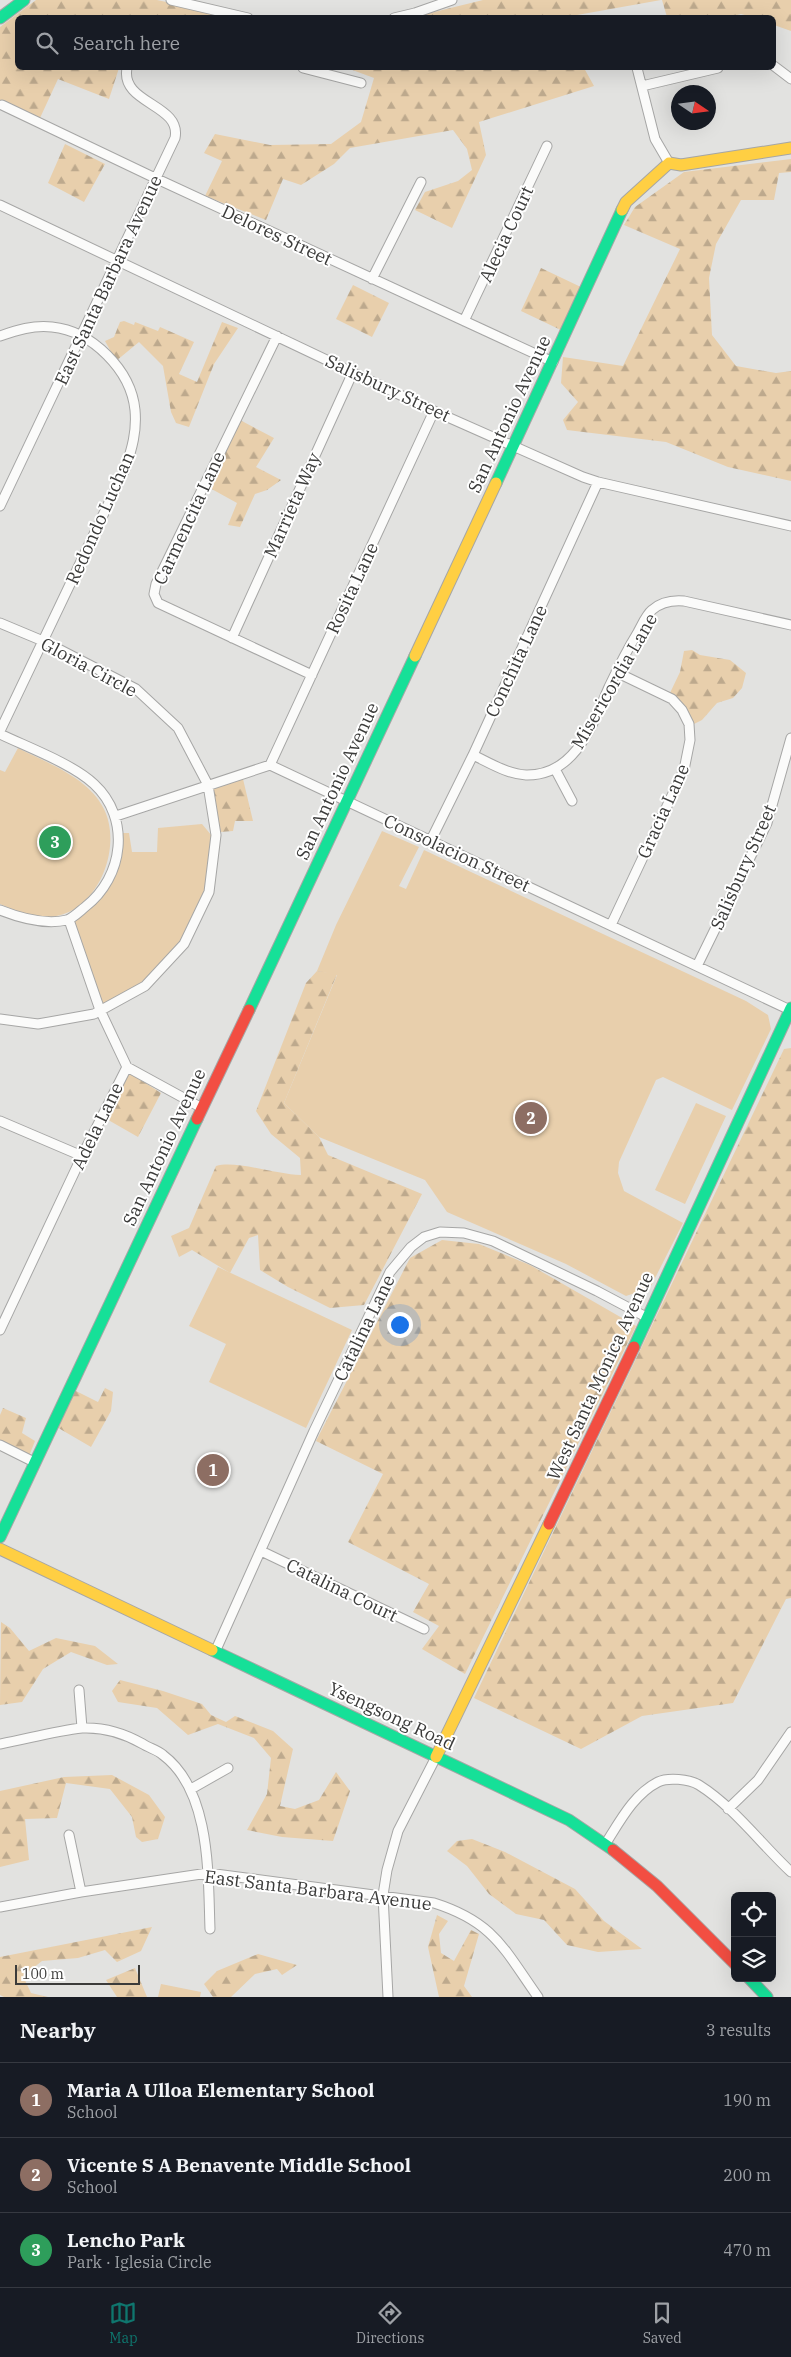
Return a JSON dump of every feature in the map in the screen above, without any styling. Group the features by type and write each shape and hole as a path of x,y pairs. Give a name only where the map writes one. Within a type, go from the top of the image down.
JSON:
{"main road":[{"path":"0,18 24,0"},
{"path":"669,163 681,165 716,158 749,156 791,148"},
{"name":"San Antonio Avenue","path":"0,1537 347,802 626,202 669,163"},
{"name":"West Santa Monica Avenue","path":"436,1757 787,1028 791,1009"},
{"name":"Ysengsong Road","path":"0,1549 547,1809 606,1843 658,1885 731,1960"},
{"path":"753,1982 767,1997"}],"street":[{"path":"171,0 235,15"},
{"path":"407,15 452,0"},
{"path":"776,68 791,79"},
{"name":"East Santa Barbara Avenue","path":"0,506 176,138 176,126 168,117 134,92 126,76 127,70"},
{"path":"311,70 361,83"},
{"path":"638,70 655,139 669,163"},
{"path":"642,86 710,70"},
{"name":"Delores Street","path":"2,105 553,362"},
{"name":"Alecia Court","path":"464,321 547,146"},
{"path":"372,279 421,182"},
{"name":"Salisbury Street","path":"0,205 434,411 598,482 791,526"},
{"name":"Redondo Luchan","path":"0,336 22,328 53,327 82,336 108,354 126,379 135,409 135,440 125,469 0,733"},
{"name":"Carmencita Lane","path":"277,336 154,588 158,603 312,675"},
{"name":"Marrieta Way","path":"232,638 353,372"},
{"name":"Rosita Lane","path":"270,765 434,411"},
{"name":"Conchita Lane","path":"431,840 473,755 598,482"},
{"name":"Misericordia Lane","path":"473,755 509,772 526,775 540,774 555,769 570,758 586,737 616,672 650,611 672,600 791,625"},
{"name":"Gloria Circle","path":"0,623 43,642 136,689 178,728 208,785 216,835 209,892 184,944 145,986 94,1014 38,1024 0,1019"},
{"name":"Gracia Lane","path":"611,925 684,770 690,740 689,724 682,710 672,699 616,672"},
{"path":"0,733 72,770 94,784 116,816 118,830 118,856 109,881 92,901 69,920 44,921 18,918 0,910"},
{"name":"Salisbury Street","path":"697,966 767,822 791,738"},
{"path":"116,816 270,765"},
{"name":"Consolacion Street","path":"270,765 791,1009"},
{"path":"555,769 572,801"},
{"name":"Adela Lane","path":"0,1330 82,1156 127,1066 100,1010 69,920"},
{"path":"127,1066 202,1108"},
{"path":"0,1121 82,1156"},
{"name":"Catalina Lane","path":"215,1652 314,1431 390,1272 411,1247 424,1237 440,1232 456,1233 493,1241 648,1318"},
{"path":"0,1445 34,1462"},
{"name":"Catalina Court","path":"261,1551 424,1630"},
{"path":"80,1690 82,1728"},
{"path":"0,1744 82,1728 108,1730 126,1734 163,1754 191,1789 202,1824 208,1873 210,1928"},
{"path":"728,1809 758,1780 791,1732"},
{"path":"388,1997 383,1895 387,1870 398,1832 436,1757"},
{"path":"191,1789 228,1768"},
{"path":"606,1843 644,1791 659,1781 678,1779 697,1784 728,1809 791,1872"},
{"path":"70,1835 81,1892"},
{"name":"East Santa Barbara Avenue","path":"0,1907 81,1892 208,1873 434,1903 458,1911 482,1924 496,1937 538,1997"}],"green space":[{"path":"36,0 157,0 228,15 16,15"},
{"path":"483,0 661,0 577,15 422,15"},
{"path":"662,0 791,0 791,31 776,26 776,15 666,15"},
{"path":"15,16 15,70 118,70 109,99 58,79 40,118 0,102 0,27"},
{"path":"352,70 585,70 594,86 479,122 486,155 452,228 415,210 425,192 458,181 472,170 467,149 453,130 350,148 334,164 301,185 283,179 266,220 205,196 222,161 204,153 215,134 270,145 331,144 361,122 374,78"},
{"path":"65,144 105,164 84,202 48,183"},
{"path":"791,159 791,172 779,173 774,200 741,200 716,244 709,278 712,335 736,366 776,373 791,371 791,481 728,467 666,442 567,430 563,420 578,402 561,383 563,357 623,366 680,249 624,225 635,207 684,172"},
{"path":"541,268 583,288 563,331 521,311"},
{"path":"353,285 389,303 372,337 336,319"},
{"path":"124,321 134,325 135,322 158,331 160,327 194,342 179,374 197,382 222,322 238,328 214,364 189,427 176,423 171,412 163,366 139,342 116,361 105,341 114,337 120,322"},
{"path":"240,420 274,438 256,467 281,480 267,490 255,494 240,527 228,525 237,503 208,487"},
{"path":"692,650 700,655 730,660 746,673 742,688 733,698 717,703 702,720 690,726 669,695 680,672 684,651"},
{"path":"18,748 54,765 88,788 104,809 109,825 110,843 107,862 101,879 91,895 78,907 62,915 38,916 0,904 0,770 5,772"},
{"path":"243,779 253,821 235,821 233,831 220,832 213,788"},
{"path":"202,824 212,836 207,893 182,943 144,984 101,1006 71,920 111,882 121,833 129,833 132,852 157,852 158,828"},
{"path":"382,831 419,847 399,886 406,889 424,850 746,1001 768,1015 771,1029 732,1110 663,1077 656,1080 619,1162 618,1173 624,1191 683,1223 650,1288 626,1296 566,1264 447,1212 425,1180 319,1137 284,1103 337,975 317,971 336,925"},
{"path":"317,971 337,974 284,1103 319,1137 328,1155 422,1194 364,1305 330,1308 288,1287 260,1270 258,1235 249,1238 230,1273 192,1250 179,1257 171,1236 189,1228 216,1166 246,1166 301,1175 300,1158 271,1134 256,1111 306,983"},
{"path":"791,1048 791,1598 786,1599 733,1703 642,1716 581,1749 474,1698 784,1049"},
{"path":"128,1072 161,1093 138,1137 103,1117"},
{"path":"696,1103 726,1116 685,1204 655,1190"},
{"path":"442,1240 479,1244 530,1265 636,1326 465,1674 422,1649 439,1626 413,1612 429,1584 348,1542 383,1474 316,1441 410,1258"},
{"path":"218,1267 352,1330 306,1428 209,1382 226,1344 189,1326"},
{"path":"105,1388 113,1392 111,1411 91,1447 55,1426 74,1390 98,1402"},
{"path":"3,1408 26,1418 22,1433 35,1441 29,1456 0,1441 0,1415"},
{"path":"1,1622 10,1628 29,1651 56,1638 95,1646 118,1664 107,1665 71,1652 43,1669 22,1702 0,1705"},
{"path":"120,1680 163,1691 202,1704 211,1715 226,1722 235,1716 273,1731 293,1749 280,1806 295,1809 319,1800 336,1772 350,1791 333,1841 282,1837 247,1830 267,1794 271,1758 254,1738 218,1724 188,1735 157,1708 118,1702 112,1691"},
{"path":"112,1775 149,1795 165,1817 158,1839 142,1842 136,1837 132,1817 110,1789 66,1783 57,1818 25,1819 29,1860 0,1867 0,1791 64,1777"},
{"path":"472,1839 505,1852 575,1889 604,1921 642,1949 598,1952 567,1945 544,1920 516,1914 489,1894 467,1866 447,1851 457,1841"},
{"path":"437,1915 448,1921 439,1934 441,1953 454,1961 471,1930 479,1934 464,1986 472,1997 439,1997 428,1947"},
{"path":"152,1927 141,1951 117,1962 105,1950 78,1958 42,1961 23,1976 31,1993 48,1997 4,1997 0,1995 0,1957"},
{"path":"258,1954 297,1965 282,1975 277,1969 255,1974 231,1997 213,1997 204,1984 217,1971"},
{"path":"135,1968 147,1997 117,1997 106,1980"},
{"path":"161,1984 201,1992 200,1997 158,1997"}],"traffic: fast":[{"path":"0,18 24,0"},
{"path":"496,483 622,210"},
{"path":"249,1010 415,656"},
{"path":"634,1347 791,1008"},
{"path":"0,1537 197,1119"},
{"path":"212,1650 569,1820 613,1850"},
{"path":"753,1982 767,1997"}],"traffic: slow":[{"path":"622,210 626,202 669,163 681,165 791,148"},
{"path":"415,656 496,483"},
{"path":"436,1757 549,1524"},
{"path":"0,1549 212,1650"}],"traffic: jam":[{"path":"197,1119 249,1010"},
{"path":"549,1524 634,1347"},
{"path":"613,1850 657,1886 731,1960"}],"place":[{"name":"Lencho Park","path":"55,842"},
{"name":"Vicente S A Benavente Middle School","path":"531,1118"},
{"name":"Maria A Ulloa Elementary School","path":"213,1470"}]}
